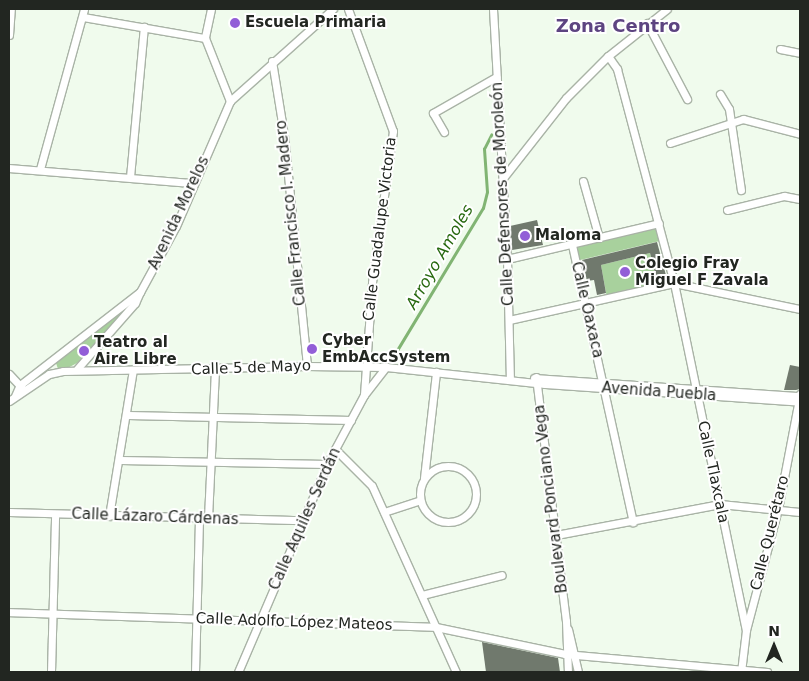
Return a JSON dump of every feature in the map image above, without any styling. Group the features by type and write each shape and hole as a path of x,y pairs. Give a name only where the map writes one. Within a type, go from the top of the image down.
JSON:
{"street":[{"path":"9,35 11,9"},
{"path":"211,9 204,38 230,102"},
{"name":"Avenida Morelos","path":"12,399 53,360 140,292 157,265 230,102 272,61 333,9"},
{"name":"Calle Guadalupe Victoria","path":"348,9 393,131 365,366"},
{"name":"Calle Defensores de Moroleón","path":"493,9 508,259 510,379"},
{"path":"503,178 566,98 608,56 647,23 667,9"},
{"path":"40,169 84,13 204,38"},
{"path":"647,23 687,99"},
{"path":"130,177 144,27"},
{"path":"780,48 800,53"},
{"name":"Calle Tlaxcala","path":"608,56 617,69 674,283 746,630"},
{"name":"Calle Francisco I. Madero","path":"272,61 284,135 307,366"},
{"path":"444,132 433,113 496,77"},
{"path":"720,94 732,120 741,190"},
{"path":"670,143 732,120 743,119 800,134"},
{"path":"9,168 40,169 194,183"},
{"path":"582,181 599,238"},
{"path":"727,210 784,196 800,199"},
{"path":"508,259 659,223"},
{"name":"Calle Oaxaca","path":"572,245 604,385 632,522"},
{"path":"509,320 674,283 800,309"},
{"path":"77,369 134,303 140,292"},
{"path":"53,360 56,368 63,371"},
{"name":"Calle 5 de Mayo","path":"22,388 49,374 77,369 133,370 365,366"},
{"name":"Avenida Puebla","path":"365,366 518,380 800,398"},
{"name":"Calle Aquiles Serdán","path":"364,395 365,366"},
{"name":"Calle Aquiles Serdán","path":"238,672 327,464 364,395 386,367"},
{"path":"208,518 215,369"},
{"path":"110,516 121,460 133,370"},
{"path":"424,479 437,467 456,466 473,481 475,499 468,515 450,523 432,518 420,500 436,372"},
{"path":"9,374 22,388"},
{"name":"Boulevard Ponciano Vega","path":"536,380 566,621 565,654 568,672"},
{"name":"Calle Querétaro","path":"741,671 746,630 778,509 800,398"},
{"path":"128,415 351,420"},
{"path":"335,449 372,486 456,672"},
{"path":"121,460 327,464"},
{"path":"384,512 420,500"},
{"path":"556,535 720,504 800,512"},
{"name":"Calle Lázaro Cárdenas","path":"9,512 302,520"},
{"path":"52,672 56,514"},
{"path":"195,672 199,518"},
{"path":"422,595 502,575"},
{"name":"Calle Adolfo López Mateos","path":"9,612 436,627 565,654 687,669 766,672"},
{"name":"Boulevard Ponciano Vega","path":"566,621 576,654 578,672"}],"green space":[{"path":"659,223 664,240 576,261 572,245"},
{"path":"650,253 658,287 607,298 601,265"},
{"path":"132,302 77,363 64,370 58,369 55,360"}],"building":[{"name":"Maloma","path":"537,220 543,245 512,250 510,226"},
{"path":"657,242 667,279 657,281 650,253 601,265 606,293 597,295 594,280 587,281 582,260"},
{"path":"790,365 800,367 800,389 784,390"},
{"path":"482,642 558,658 560,672 486,672"}],"waterway":[{"name":"Arroyo Amoles","path":"393,357 483,208 487,192 484,149 491,135"}],"place":[{"name":"Escuela Primaria","path":"235,23"},
{"name":"Maloma","path":"525,236"},
{"name":"Colegio Fray Miguel F Zavala","path":"625,272"},
{"name":"Cyber EmbAccSystem","path":"312,349"},
{"name":"Teatro al Aire Libre","path":"84,351"}],"district":[{"name":"Zona Centro","path":"618,26"}]}
